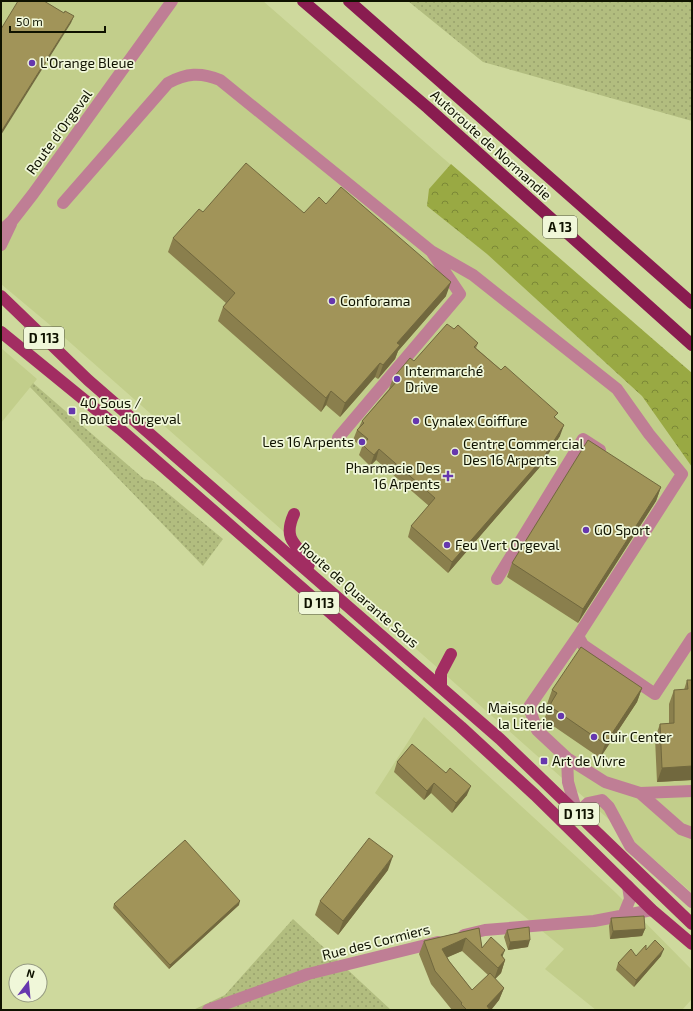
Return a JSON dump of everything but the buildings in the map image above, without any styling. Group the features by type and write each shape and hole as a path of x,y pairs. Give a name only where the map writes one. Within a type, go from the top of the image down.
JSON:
{"highway":[{"name":"Autoroute de Normandie","path":"303,1 428,108 692,345"},
{"name":"Autoroute de Normandie","path":"348,1 692,303"}],"main road":[{"name":"Route de Quarante Sous","path":"1,296 88,380 441,686 577,813 692,924"},
{"name":"D 113","path":"1,332 120,429 466,732 566,825 652,910 692,944"},
{"path":"294,514 289,525 289,531 292,542 310,561 307,570"},
{"path":"441,686 441,673 451,654"},
{"path":"651,885 692,918"},
{"path":"652,910 692,950"}],"street":[{"name":"Route d'Orgeval","path":"1,231 12,221 172,1"},
{"path":"63,203 168,83 188,75 199,73 220,80 431,251 473,275 617,389 649,434 682,474 578,636 529,707 537,730 567,758 605,782 640,793 692,791"},
{"name":"Route d'Orgeval","path":"1,246 12,221"},
{"path":"338,438 460,294 431,251"},
{"path":"497,579 583,439 609,455"},
{"path":"578,636 583,644 655,694 692,638"},
{"path":"567,758 568,782 577,813"},
{"path":"602,800 605,782"},
{"path":"640,793 681,828 692,833"},
{"path":"566,825 588,803 602,800"},
{"path":"602,800 609,807 630,846 692,902"},
{"path":"673,885 692,890"},
{"path":"623,916 630,898 628,886"},
{"name":"Rue des Cormiers","path":"208,1010 308,974 485,930 594,921 652,910"}],"shaded area":[{"path":"1,1 263,1 677,362 692,387 692,893 56,330 1,284"},
{"path":"408,1 692,1 692,121 483,62"},
{"path":"1,348 37,379 1,423"},
{"path":"33,383 144,479 153,481 223,539 203,566 30,387"},
{"path":"424,717 616,893 692,970 692,999 682,1010 596,1010 545,969 564,949 375,793"},
{"path":"293,919 391,1010 193,1010 225,995"}],"green space":[{"path":"451,164 692,373 692,467 642,396 487,254 427,206 429,189"}],"place":[{"name":"L'Orange Bleue","path":"32,63"},
{"name":"Conforama","path":"332,301"},
{"name":"Intermarché Drive","path":"397,379"},
{"name":"40 Sous / Route d'Orgeval","path":"72,411"},
{"name":"Cynalex Coiffure","path":"416,421"},
{"name":"Les 16 Arpents","path":"362,442"},
{"name":"Centre Commercial Des 16 Arpents","path":"455,452"},
{"name":"Pharmacie Des 16 Arpents","path":"448,476"},
{"name":"GO Sport","path":"586,530"},
{"name":"Feu Vert Orgeval","path":"447,545"},
{"name":"Maison de la Literie","path":"561,716"},
{"name":"Cuir Center","path":"594,737"},
{"name":"Art de Vivre","path":"544,761"}]}
